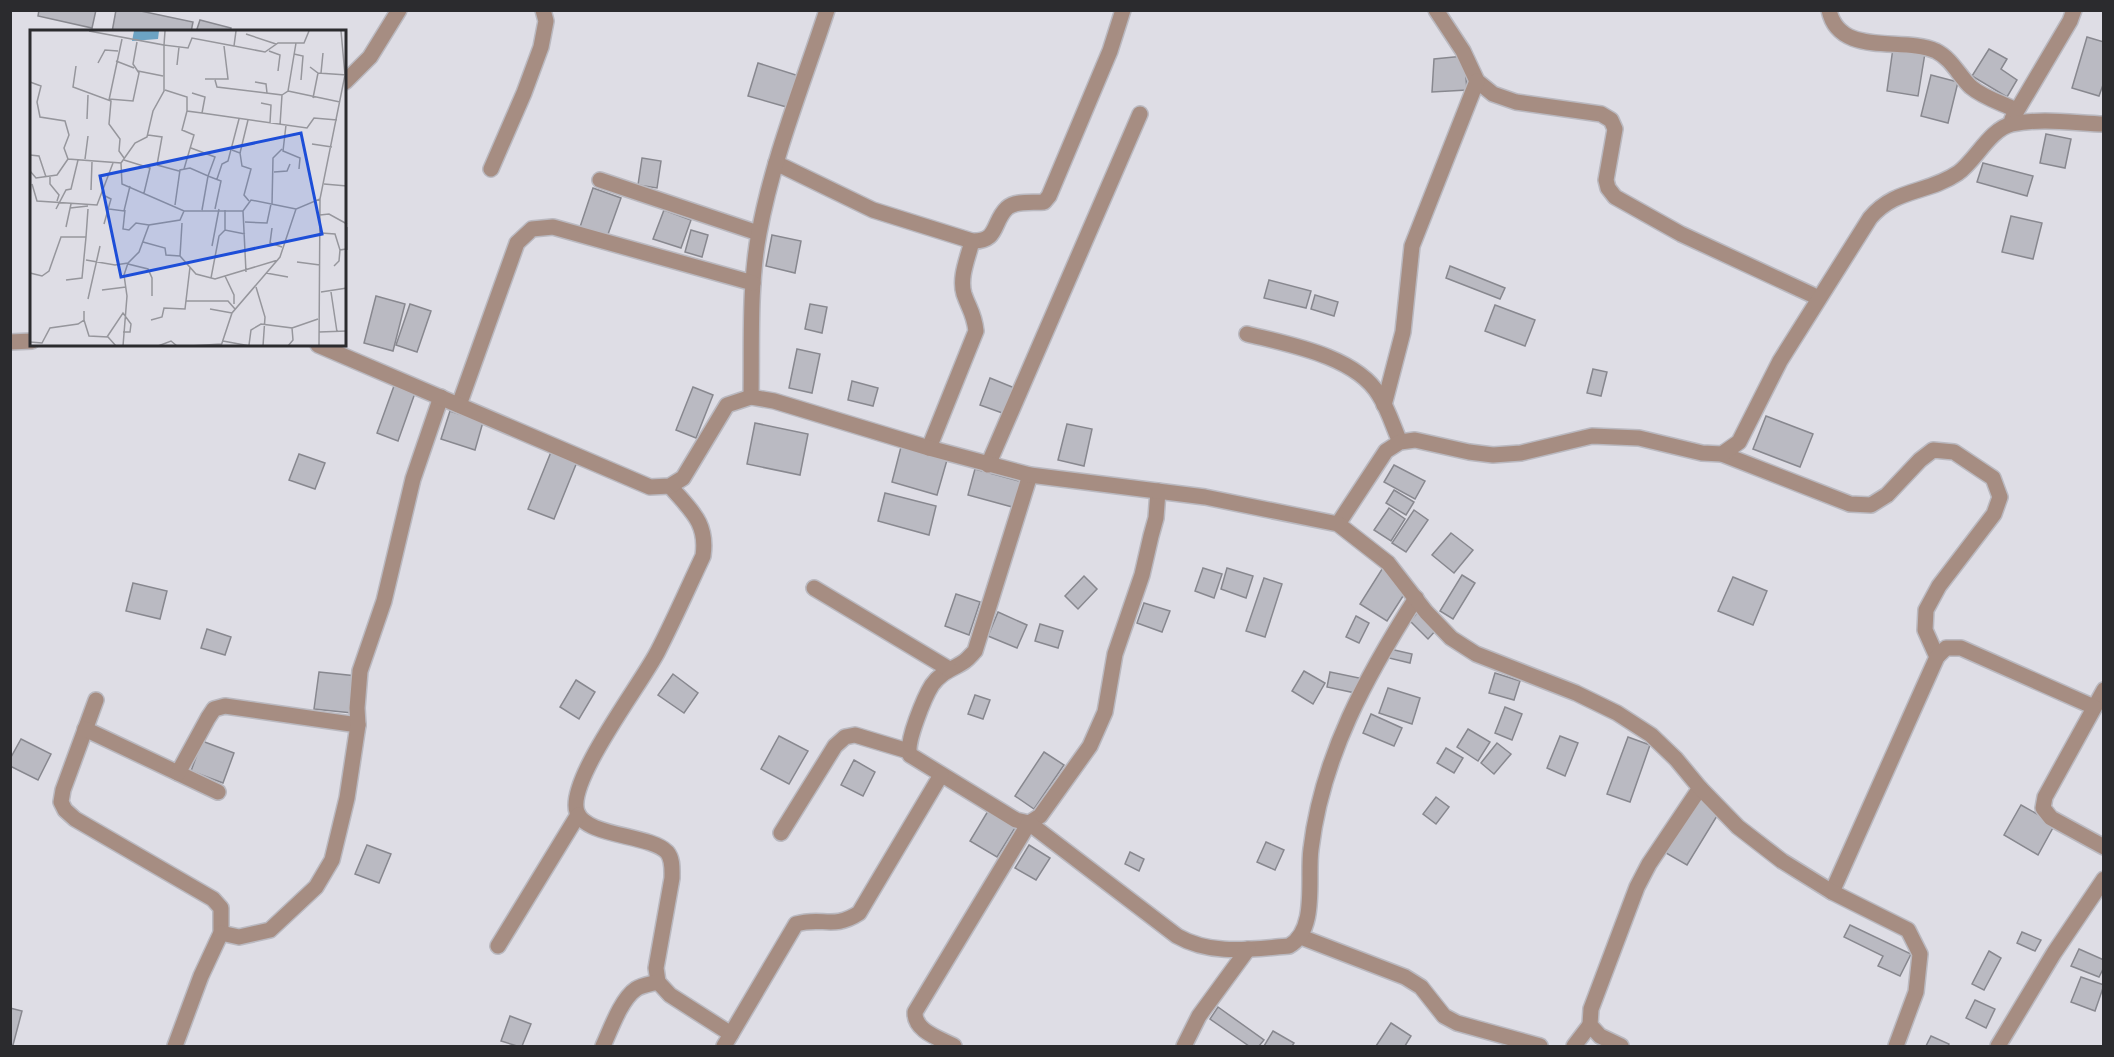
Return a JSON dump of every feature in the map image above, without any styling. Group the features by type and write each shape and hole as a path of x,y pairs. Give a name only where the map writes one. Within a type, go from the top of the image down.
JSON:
{"street":[{"path":"346,81 370,57 399,10"},
{"path":"491,168 524,93 541,47 546,21 543,10"},
{"path":"751,397 753,283 759,233 776,163 827,10"},
{"path":"776,163 873,210 972,241 982,242 988,239 1007,208 1017,203 1044,202 1049,196 1110,51 1123,10"},
{"path":"1436,10 1463,51 1477,81 1493,94 1515,102 1601,114 1611,120 1615,129 1606,180 1608,188 1615,197 1681,234 1819,298"},
{"path":"1829,10 1831,21 1843,34 1858,41 1936,51 1948,59 1972,88 2016,110"},
{"path":"2009,125 2065,30 2074,10"},
{"path":"1384,405 1403,332 1412,246 1477,81"},
{"path":"988,465 1140,114"},
{"path":"1722,454 1739,442 1780,361 1879,207 1897,196 1944,182 1967,167 1999,130 2009,125 2028,122 2103,124"},
{"path":"600,180 759,233"},
{"path":"459,405 517,243 532,229 553,227 753,283"},
{"path":"929,448 976,331 975,315 964,293 963,277 972,241"},
{"path":"1247,334 1306,349 1346,366 1366,380 1379,394 1400,442"},
{"path":"10,342 30,341"},
{"path":"320,346 650,487 670,486 683,478 727,405 751,397 774,401 929,448 1030,475 1205,497 1338,524 1388,562 1426,612 1451,638 1476,654 1576,693 1617,713 1651,735 1737,826 1782,861 1832,892 1908,930 1920,954 1916,992 1896,1047"},
{"path":"221,933 239,937 270,930 316,887 332,860 347,798 358,725 360,671 384,601 413,479 441,397"},
{"path":"1338,524 1386,451 1400,442 1415,440 1493,455 1521,453 1592,436 1639,438 1702,453 1722,454 1850,504 1871,505 1887,495 1920,460 1933,450 1954,452 1993,478 2000,497 1994,514 1939,586 1926,610 1925,630 1937,657"},
{"path":"908,751 911,734 932,685 949,669 965,661 975,651 1030,475"},
{"path":"670,486 702,525 705,541 703,556 657,652 594,754 577,790 575,804 578,815 589,824 652,844 667,852 672,864 672,878 656,968 658,982 670,995 728,1040 796,924 807,921 836,923 848,920 860,913 941,775"},
{"path":"954,1047 919,1026 915,1020 915,1012 1029,823 1040,816 1090,746 1105,712 1115,654 1142,575 1156,518 1158,491"},
{"path":"814,588 949,669"},
{"path":"781,833 835,746 845,737 855,735 908,751 910,755 941,775 1016,820 1029,823 1188,942 1218,950 1289,946 1302,937 1308,920 1311,849 1318,806 1334,750 1372,670 1416,598"},
{"path":"1832,892 1937,657 1946,648 1961,648 2094,707"},
{"path":"2103,690 2045,797 2043,808 2051,818 2103,847"},
{"path":"96,700 63,789 61,802 65,810 75,819 213,899 221,908 221,933 201,976 175,1047"},
{"path":"178,773 214,709 225,706 358,725"},
{"path":"85,729 218,792"},
{"path":"1574,1047 1590,1025 1591,1009 1637,887 1649,864 1700,788"},
{"path":"498,946 578,815"},
{"path":"1998,1047 2054,953 2103,879"},
{"path":"1302,937 1405,977 1421,987 1444,1016 1457,1023 1511,1043 1539,1047"},
{"path":"1184,1047 1198,1016 1248,949"},
{"path":"603,1047 619,1011 630,994 636,988 658,982"},
{"path":"1590,1025 1600,1036 1621,1047"}],"building":[{"path":"39,10 96,10 92,28 38,16"},
{"path":"116,10 136,10 193,22 191,30 112,30"},
{"path":"200,20 231,28 230,30 197,30"},
{"path":"2087,37 2104,42 2104,82 2099,96 2072,88"},
{"path":"1893,48 1925,53 1918,96 1887,91"},
{"path":"1989,49 2007,59 2001,69 2017,80 2007,97 1972,76"},
{"path":"1464,56 1467,90 1432,92 1434,59"},
{"path":"758,63 799,76 790,108 748,96"},
{"path":"1931,75 1958,82 1948,123 1921,116"},
{"path":"2046,134 2071,139 2065,168 2040,163"},
{"path":"642,158 661,161 657,188 638,185"},
{"path":"1983,163 2033,176 2027,196 1977,182"},
{"path":"593,188 621,198 607,237 580,227"},
{"path":"664,210 691,220 681,248 653,239"},
{"path":"2011,216 2042,223 2033,259 2002,252"},
{"path":"691,230 708,235 702,257 685,252"},
{"path":"772,235 801,241 795,273 766,266"},
{"path":"1450,266 1505,288 1500,299 1446,278"},
{"path":"1269,280 1311,291 1306,308 1264,298"},
{"path":"1315,295 1338,302 1334,316 1311,309"},
{"path":"376,296 405,304 393,351 364,343"},
{"path":"410,304 431,311 417,352 396,345"},
{"path":"810,304 827,307 822,333 805,329"},
{"path":"1495,305 1535,320 1525,346 1485,331"},
{"path":"797,349 820,354 812,393 789,388"},
{"path":"1593,369 1607,372 1601,396 1587,393"},
{"path":"990,378 1017,389 1008,415 980,405"},
{"path":"852,381 878,388 873,406 848,400"},
{"path":"394,386 415,393 398,441 377,433"},
{"path":"693,387 713,395 696,438 676,430"},
{"path":"450,411 483,422 475,450 441,439"},
{"path":"1766,416 1813,434 1800,467 1753,449"},
{"path":"755,423 808,434 800,475 747,464"},
{"path":"1067,424 1092,429 1084,466 1058,460"},
{"path":"901,447 947,460 937,495 892,482"},
{"path":"551,452 577,462 554,519 528,509"},
{"path":"299,454 325,463 315,489 289,480"},
{"path":"1394,465 1425,481 1415,499 1384,482"},
{"path":"975,469 1023,482 1016,508 968,495"},
{"path":"1394,490 1414,502 1406,515 1386,503"},
{"path":"885,493 936,506 929,535 878,521"},
{"path":"1389,508 1405,519 1391,541 1374,530"},
{"path":"1414,510 1428,520 1406,552 1392,543"},
{"path":"1451,533 1473,550 1454,573 1432,555"},
{"path":"1384,566 1405,593 1387,621 1360,604"},
{"path":"1203,568 1222,574 1214,598 1195,591"},
{"path":"1227,568 1253,576 1246,598 1221,589"},
{"path":"1462,575 1475,583 1453,619 1440,611"},
{"path":"1084,576 1097,589 1078,609 1065,596"},
{"path":"1733,577 1767,591 1753,625 1718,611"},
{"path":"1264,578 1282,584 1265,637 1246,631"},
{"path":"133,583 167,591 160,619 126,611"},
{"path":"956,594 980,602 969,635 945,626"},
{"path":"1144,603 1170,611 1162,632 1137,623"},
{"path":"1419,611 1437,629 1428,639 1410,621"},
{"path":"998,612 1027,625 1017,648 988,636"},
{"path":"1356,616 1369,623 1359,643 1346,637"},
{"path":"1040,624 1063,631 1058,648 1035,641"},
{"path":"207,629 231,637 225,655 201,648"},
{"path":"1390,649 1412,654 1410,663 1389,658"},
{"path":"1304,671 1325,683 1313,704 1292,691"},
{"path":"319,672 357,676 352,713 314,709"},
{"path":"1330,672 1364,679 1360,694 1327,687"},
{"path":"1495,673 1520,681 1514,700 1489,693"},
{"path":"673,674 698,693 684,713 658,695"},
{"path":"576,680 595,692 579,719 560,707"},
{"path":"1388,688 1420,698 1412,724 1379,713"},
{"path":"975,695 990,700 983,719 968,714"},
{"path":"1505,707 1522,714 1512,740 1495,733"},
{"path":"1371,714 1402,728 1394,746 1363,733"},
{"path":"1468,729 1490,742 1478,761 1457,747"},
{"path":"779,736 808,751 789,784 761,769"},
{"path":"1560,736 1578,743 1565,776 1547,768"},
{"path":"1628,737 1650,745 1630,802 1607,794"},
{"path":"21,739 51,754 38,780 10,766 10,759"},
{"path":"202,741 234,753 223,783 191,771"},
{"path":"1497,743 1511,754 1494,774 1481,763"},
{"path":"1446,748 1463,758 1454,773 1437,763"},
{"path":"1044,752 1064,765 1034,809 1015,796"},
{"path":"854,760 875,772 863,796 841,785"},
{"path":"1436,797 1449,807 1436,824 1423,814"},
{"path":"1698,798 1720,811 1687,865 1666,853"},
{"path":"2021,805 2055,824 2038,855 2004,835"},
{"path":"988,811 1015,828 997,857 970,841"},
{"path":"1266,842 1284,850 1275,870 1257,862"},
{"path":"367,845 391,854 379,883 355,874"},
{"path":"1029,845 1050,858 1036,880 1015,868"},
{"path":"1130,852 1144,859 1139,871 1125,864"},
{"path":"1850,925 1911,954 1900,976 1878,966 1883,956 1844,937"},
{"path":"2022,932 2041,940 2035,951 2017,943"},
{"path":"2079,949 2104,960 2104,967 2099,977 2071,966"},
{"path":"1989,951 2001,958 1984,990 1972,984"},
{"path":"2081,977 2104,985 2095,1011 2071,1002"},
{"path":"1975,1000 1995,1009 1986,1028 1966,1018"},
{"path":"1218,1007 1264,1040 1259,1046 1249,1046 1210,1019"},
{"path":"10,1008 22,1011 13,1045 10,1044"},
{"path":"510,1016 531,1024 522,1046 501,1041"},
{"path":"1391,1023 1411,1036 1405,1046 1376,1046"},
{"path":"1273,1031 1294,1043 1292,1046 1264,1046"},
{"path":"1931,1036 1949,1044 1948,1046 1926,1046"}]}
